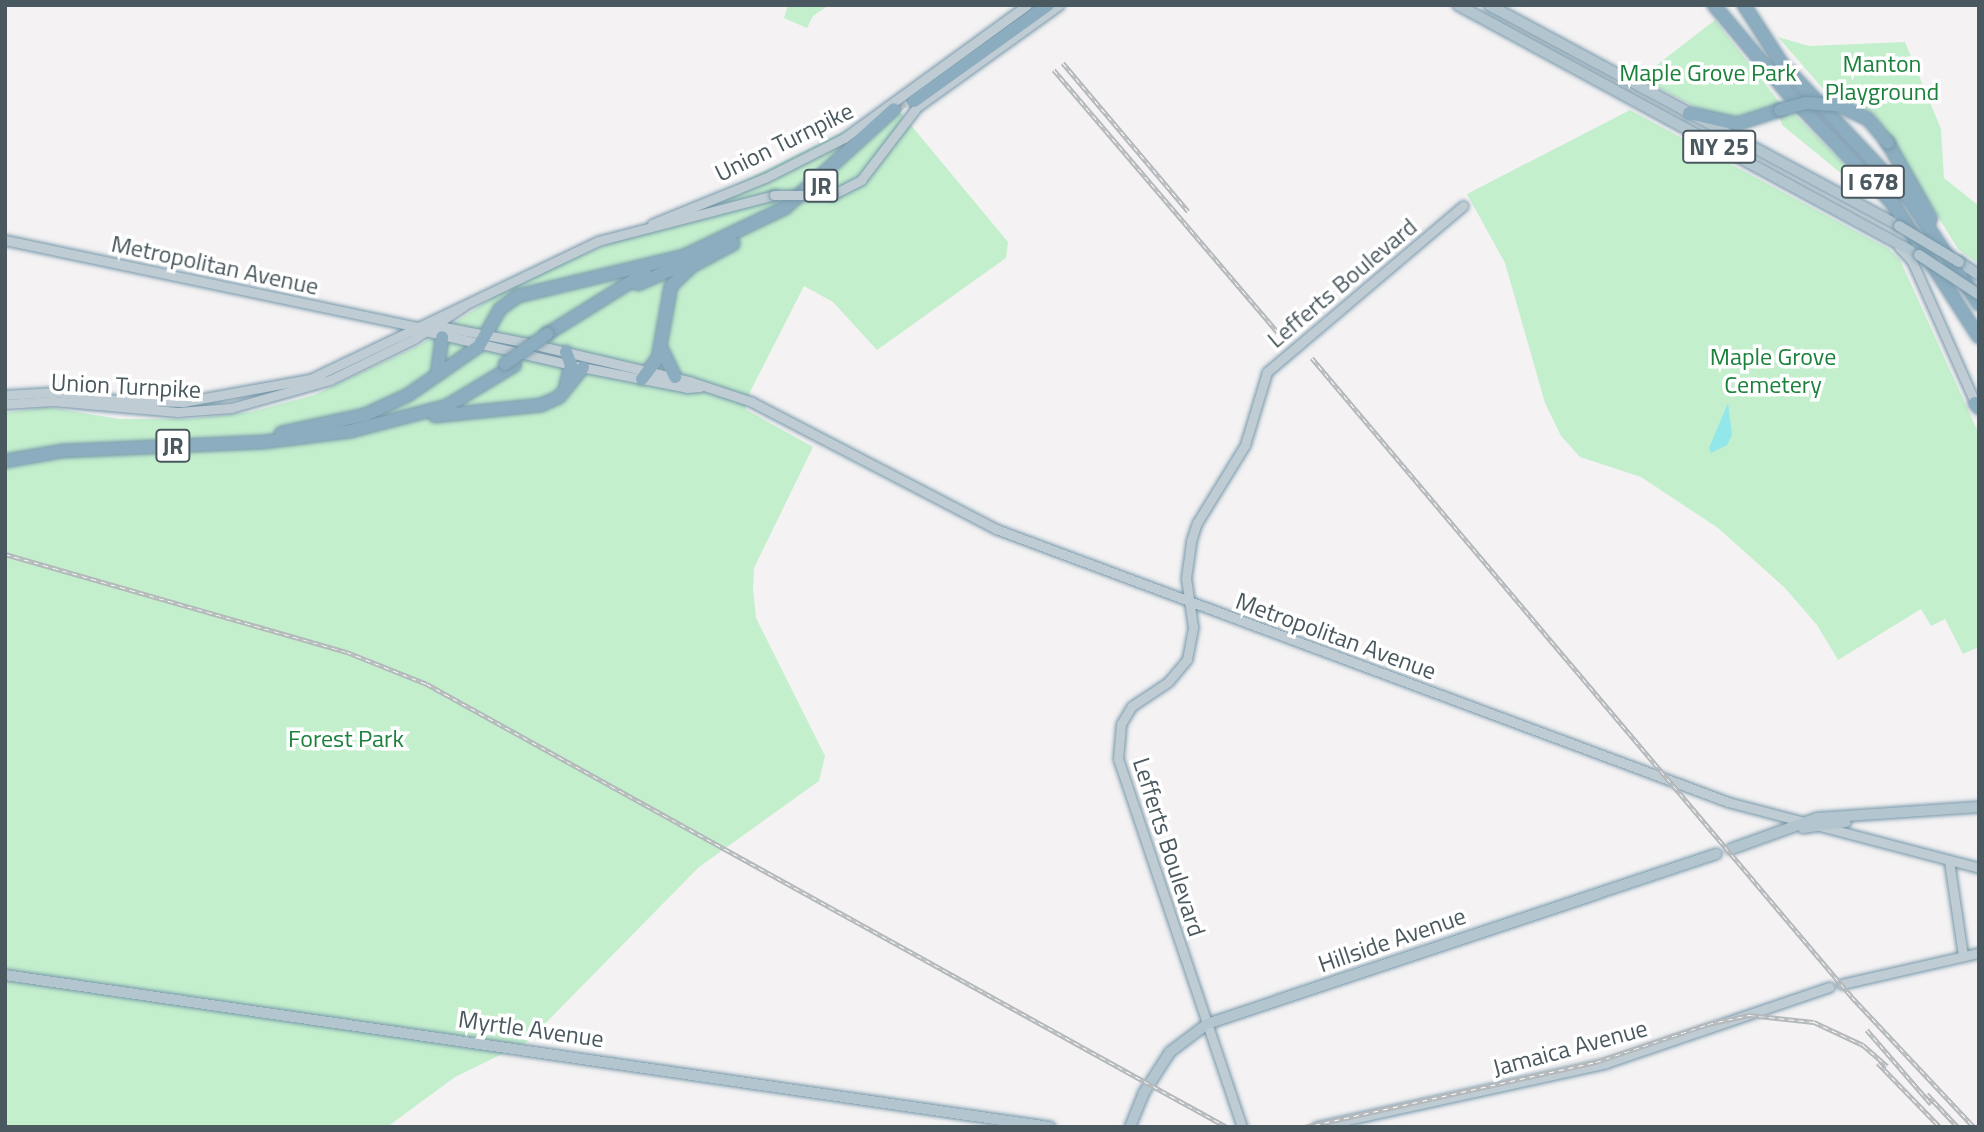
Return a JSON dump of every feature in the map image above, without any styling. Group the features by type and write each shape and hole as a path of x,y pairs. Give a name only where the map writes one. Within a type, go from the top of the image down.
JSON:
{"highway":[{"path":"1039,5 912,99 1048,5"},
{"name":"I 678","path":"1714,5 1752,51 1893,204 1977,335"},
{"path":"1723,5 1752,51"},
{"path":"1734,5 1783,64"},
{"name":"I 678","path":"1744,5 1783,64 1899,187 1979,297"},
{"path":"1689,113 1737,124 1806,103 1839,105 1868,119 1888,143 1944,248"},
{"name":"JR","path":"5,461 63,451 264,442 397,421 457,401 619,287 782,210 896,111 796,209 733,244 637,285 551,336"},
{"path":"675,377 663,359 667,298 675,280 733,244"},
{"path":"273,435 372,413 432,379 482,341 500,309 518,296 685,256"},
{"path":"432,379 442,363 447,338"},
{"path":"646,375 662,344"},
{"path":"397,421 534,407 553,401 564,391 577,366 566,352"},
{"name":"JR","path":"5,455 59,444 273,435 418,408 464,390 510,364"}],"main road":[{"name":"Union Turnpike","path":"5,404 53,401 178,412 231,408 330,380 471,300 592,244 652,224 756,182 845,138 1027,5"},
{"name":"Union Turnpike","path":"652,224 774,195 831,195 861,180 917,107 1059,5"},
{"name":"NY 25","path":"1458,5 1919,255 1979,297"},
{"name":"NY 25","path":"1489,5 1899,226 1978,274"},
{"path":"1831,208 1839,194"},
{"name":"Lefferts Boulevard","path":"1242,1127 1120,764 1117,744 1121,724 1132,706 1168,682 1187,659 1194,627 1187,558 1197,523 1245,445 1267,372 1463,206"},
{"name":"Metropolitan Avenue","path":"5,240 388,321 447,338 566,352 752,401 996,529 1728,802 1979,868"},
{"path":"1893,242 1912,261 1978,407"},
{"name":"Union Turnpike","path":"434,325 471,300"},
{"path":"388,321 391,341"},
{"name":"Metropolitan Avenue","path":"421,330 434,325 482,341 577,366 675,377 700,387"},
{"name":"Union Turnpike","path":"5,395 56,392 150,403 216,399 310,379 421,330"},
{"path":"1731,849 1824,817 1866,817 1979,807"},
{"path":"1807,824 1841,823 1866,817"},
{"path":"1841,823 1843,831 1857,836"},
{"name":"Hillside Avenue","path":"1130,1127 1143,1094 1170,1052 1206,1024 1716,853"},
{"path":"1949,861 1963,956"},
{"path":"1842,984 1979,953"},
{"name":"Myrtle Avenue","path":"5,975 1050,1127"},
{"name":"Jamaica Avenue","path":"1316,1127 1606,1063 1829,988"}],"green space":[{"path":"788,5 829,5 813,16 807,28 784,18"},
{"name":"Maple Grove Park","path":"1715,20 1780,103 1746,119 1713,116 1640,78"},
{"name":"Manton Playground","path":"1778,37 1809,46 1905,42 1941,129 1944,178 1979,206 1979,264 1958,249 1875,115 1825,91"},
{"name":"Forest Park","path":"895,106 1008,242 1006,258 877,350 833,302 804,286 750,392 745,409 813,447 754,568 753,589 756,618 825,756 819,781 699,867 527,1042 455,1077 387,1127 5,1127 5,413 47,407 119,419 190,419 250,412 314,395 420,345 517,282 663,221"},
{"name":"Maple Grove Cemetery","path":"1630,110 1889,249 1900,260 1979,434 1979,647 1963,654 1945,619 1931,626 1921,609 1838,660 1817,625 1785,588 1718,528 1641,477 1580,457 1561,436 1545,403 1505,263 1467,194"},
{"path":"1791,111 1858,178 1854,184 1782,125 1780,117"}],"water":[{"path":"1728,403 1732,435 1727,445 1711,453 1709,448"}],"tunnel":[{"path":"894,109 910,97"}],"railway":[{"path":"1063,63 1188,211"},
{"path":"1054,70 1278,332"},
{"path":"1312,358 1852,997 1974,1127"},
{"path":"5,554 347,652 427,684 1227,1127"},
{"path":"1305,1127 1596,1062 1708,1024 1749,1015 1814,1022 1863,1045 1887,1066"},
{"path":"1867,1030 1931,1104"},
{"path":"1878,1063 1940,1127"},
{"path":"1927,1094 1958,1127"}]}
